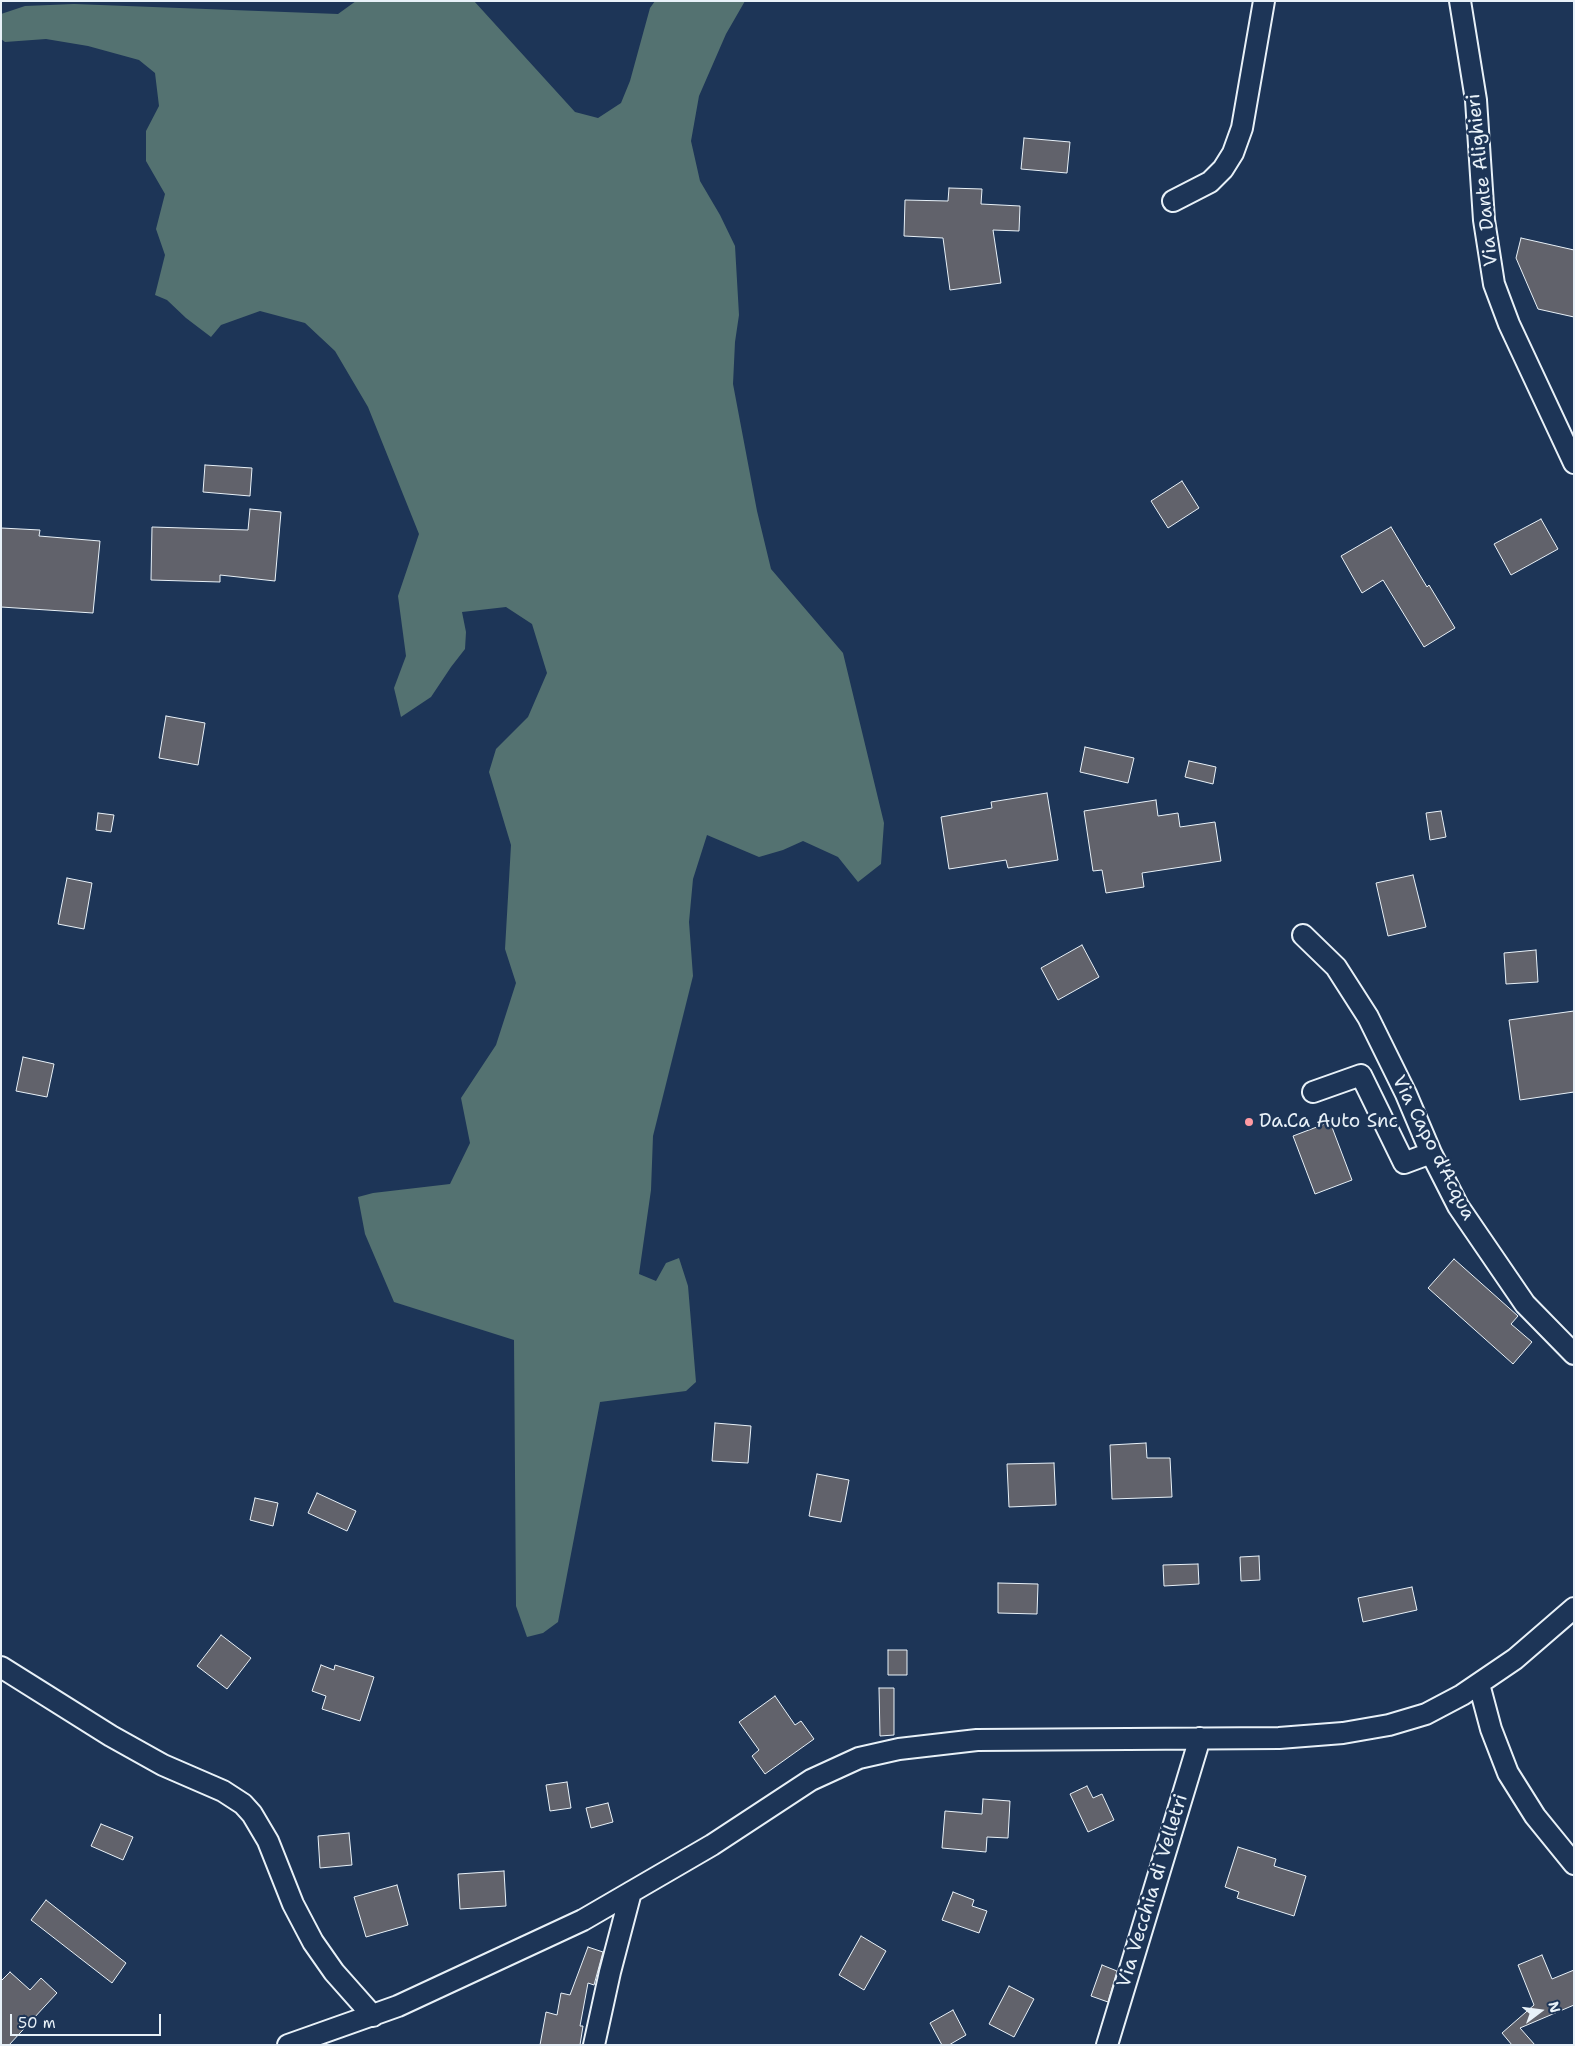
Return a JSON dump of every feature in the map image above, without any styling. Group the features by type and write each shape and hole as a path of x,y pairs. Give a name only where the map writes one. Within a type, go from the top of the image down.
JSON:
{"street":[{"path":"1173,200 1210,182 1234,154 1242,128 1264,1"},
{"name":"Via Dante Alighieri","path":"1460,1 1476,100 1484,220 1494,284 1509,324 1574,463"},
{"name":"Via Capo d'Acqua","path":"1303,935 1326,955 1355,995 1406,1094 1431,1153 1458,1206 1525,1304 1574,1354"},
{"path":"1313,1092 1361,1075 1404,1163 1431,1153"},
{"path":"288,2045 373,2016 429,1993 583,1920 712,1845 805,1783 825,1772 859,1758 894,1750 977,1740 1279,1738 1373,1728 1426,1714 1450,1702 1479,1684 1533,1644 1574,1608"},
{"path":"1,1667 111,1736 163,1765 223,1791 243,1804 252,1814 268,1842 308,1934 334,1972 373,2016"},
{"path":"1479,1684 1493,1734 1508,1773 1535,1816 1574,1864"},
{"name":"Via Vecchia di Velletri","path":"1107,2045 1200,1738"},
{"path":"594,2045 631,1892"}],"green space":[{"path":"356,1 474,1 575,112 598,118 621,103 630,81 650,8 655,1 745,1 726,34 699,96 691,141 700,181 735,246 739,315 735,342 733,384 757,511 771,569 843,653 884,823 881,864 858,882 838,857 803,841 783,850 759,857 707,835 693,879 689,922 693,976 653,1136 651,1190 639,1274 656,1281 666,1263 679,1258 688,1286 696,1382 686,1391 600,1402 558,1622 543,1633 527,1637 516,1606 514,1340 394,1302 365,1234 358,1197 373,1193 450,1184 470,1143 461,1098 496,1045 516,983 505,949 511,845 489,772 496,749 528,717 547,673 532,624 506,607 462,612 466,632 465,649 431,697 401,717 394,688 406,656 398,596 419,534 368,407 335,351 305,323 260,311 221,325 211,337 186,318 167,300 155,295 165,255 156,229 165,194 146,161 146,131 159,106 155,73 139,60 88,46 46,39 5,42 1,39 1,14 25,6 74,4 338,14"}],"building":[{"path":"1024,138 1070,142 1067,173 1021,169"},
{"path":"949,188 982,189 981,204 1020,206 1019,231 993,230 1001,283 950,290 943,238 904,236 905,200 948,201"},
{"path":"1521,238 1574,250 1574,317 1538,309 1516,258"},
{"path":"205,465 252,468 250,496 203,492"},
{"path":"1182,481 1199,508 1168,528 1151,501"},
{"path":"250,509 281,512 275,581 220,575 220,582 151,580 152,527 248,530"},
{"path":"1541,519 1558,549 1511,575 1494,544"},
{"path":"1391,527 1427,587 1429,585 1455,628 1424,647 1383,580 1362,593 1341,556"},
{"path":"1,528 40,530 39,536 100,541 93,613 1,607"},
{"path":"166,716 205,723 198,765 159,758"},
{"path":"1085,747 1134,758 1128,783 1080,772"},
{"path":"1189,761 1216,767 1213,784 1185,777"},
{"path":"1047,793 1058,860 1008,868 1006,860 949,869 941,817 992,808 991,802"},
{"path":"1156,800 1158,816 1178,813 1180,827 1215,822 1221,861 1142,873 1144,887 1106,893 1102,870 1093,871 1084,811"},
{"path":"1441,811 1446,837 1430,840 1426,813"},
{"path":"98,813 114,815 111,832 96,830"},
{"path":"1413,875 1426,927 1388,936 1376,883"},
{"path":"67,878 92,883 84,929 58,924"},
{"path":"1082,945 1099,977 1058,1000 1041,968"},
{"path":"1536,950 1538,982 1506,984 1504,953"},
{"path":"1574,1011 1574,1092 1520,1100 1509,1020"},
{"path":"23,1057 54,1064 47,1097 16,1091"},
{"path":"1330,1122 1352,1180 1315,1194 1293,1136"},
{"path":"1454,1259 1518,1316 1511,1324 1532,1342 1513,1364 1428,1288"},
{"path":"715,1423 751,1426 748,1463 712,1461"},
{"path":"1146,1443 1147,1458 1170,1458 1172,1497 1112,1499 1110,1445"},
{"path":"1054,1463 1056,1505 1009,1507 1007,1464"},
{"path":"817,1474 849,1480 841,1522 809,1516"},
{"path":"317,1493 356,1511 347,1531 308,1513"},
{"path":"255,1498 278,1503 273,1526 250,1520"},
{"path":"1259,1556 1260,1580 1241,1581 1240,1557"},
{"path":"1198,1564 1199,1584 1164,1586 1163,1565"},
{"path":"998,1583 1038,1584 1037,1614 998,1613"},
{"path":"1412,1587 1417,1610 1363,1622 1358,1598"},
{"path":"221,1635 251,1658 227,1689 197,1666"},
{"path":"888,1650 907,1650 907,1675 888,1675"},
{"path":"321,1665 334,1670 335,1665 374,1677 360,1721 322,1709 326,1696 312,1691"},
{"path":"879,1688 894,1688 894,1735 880,1736"},
{"path":"775,1696 795,1725 801,1721 814,1739 765,1774 752,1756 759,1750 739,1722"},
{"path":"567,1782 571,1808 550,1811 546,1785"},
{"path":"1087,1786 1093,1798 1102,1794 1114,1820 1088,1832 1070,1794"},
{"path":"983,1799 1010,1801 1008,1838 987,1837 986,1852 942,1848 945,1811 982,1814"},
{"path":"608,1803 613,1822 591,1828 586,1808"},
{"path":"101,1824 133,1837 123,1860 91,1846"},
{"path":"349,1833 352,1865 320,1868 318,1836"},
{"path":"1238,1847 1276,1859 1274,1866 1306,1876 1294,1916 1237,1898 1239,1892 1225,1887"},
{"path":"504,1871 506,1906 460,1909 458,1874"},
{"path":"397,1885 408,1925 366,1937 354,1897"},
{"path":"953,1892 974,1900 972,1906 987,1911 979,1933 942,1920"},
{"path":"46,1900 126,1963 112,1983 31,1920"},
{"path":"861,1936 886,1951 864,1990 839,1975"},
{"path":"588,1947 603,1952 594,1985 588,1983 580,2026 583,2026 580,2045 540,2045 546,2012 557,2015 561,1993 570,1995"},
{"path":"1542,1955 1552,1979 1574,1970 1574,2005 1520,2028 1535,2045 1512,2045 1502,2033 1534,2005 1518,1965"},
{"path":"1102,1965 1117,1971 1108,2002 1091,1996"},
{"path":"10,1972 30,1990 41,1978 57,1993 9,2045 1,2045 1,1981"},
{"path":"1009,1986 1034,1999 1014,2037 989,2024"},
{"path":"953,2010 966,2035 949,2045 942,2045 930,2023"}],"place":[{"name":"Da.Ca Auto Snc","path":"1249,1122"}]}
